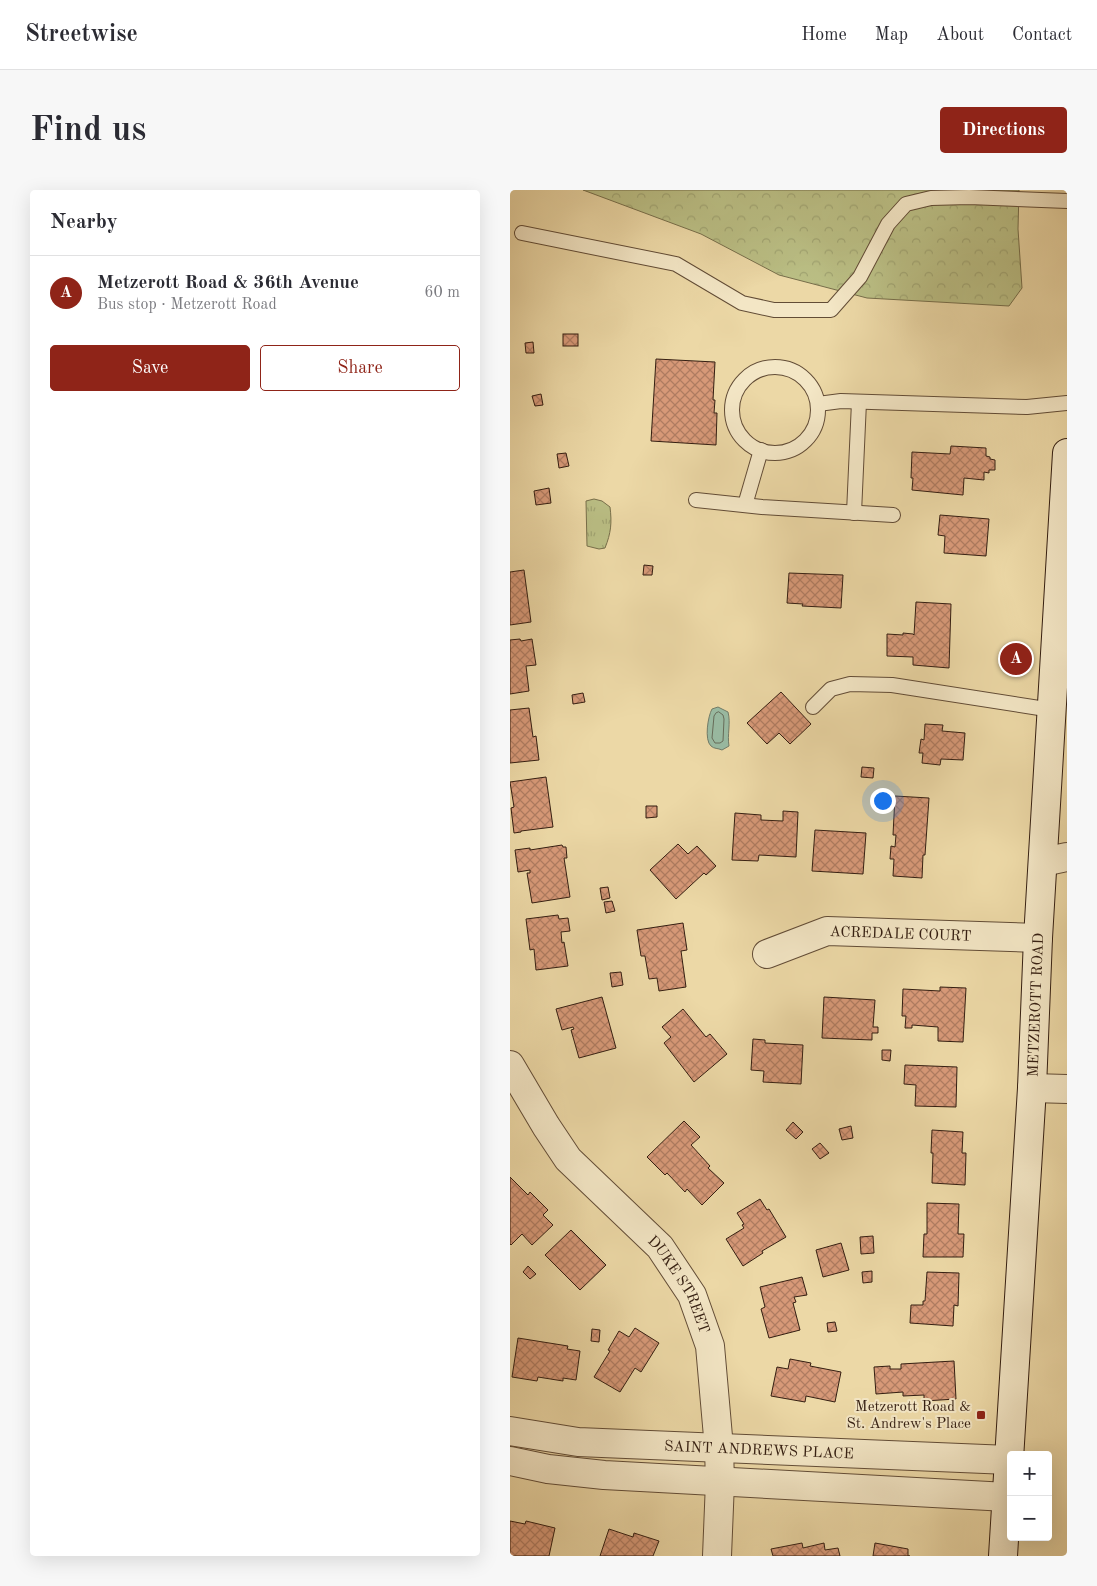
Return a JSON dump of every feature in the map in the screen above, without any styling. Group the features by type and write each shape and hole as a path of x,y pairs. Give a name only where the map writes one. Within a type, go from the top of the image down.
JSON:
{"street":[{"name":"METZEROTT ROAD","path":"1010,1451 1032,1088 1038,938 1055,860 1052,710 1062,625 1067,453"},
{"name":"ACREDALE COURT","path":"767,954 827,931 1038,938"},
{"name":"DUKE STREET","path":"510,1065 542,1120 568,1159 660,1247 692,1295 710,1346 720,1482 717,1556"},
{"path":"1032,1088 1067,1089"},
{"name":"SAINT ANDREWS PLACE","path":"510,1431 578,1442 1007,1460"},
{"path":"510,1461 548,1469 604,1475 1007,1497"},
{"name":"METZEROTT ROAD","path":"1003,1556 1007,1497"}],"lane":[{"path":"522,233 676,264 742,303 775,316 831,310 860,277 888,224 906,204 931,198 969,197 1067,201"},
{"path":"769,367 783,367 796,372 806,380 814,391 818,404 818,418 806,440 799,446 782,452 768,452 755,448 745,440 737,429 733,416 733,402 737,390 746,379 757,371 769,367"},
{"path":"818,404 841,401 1027,407 1067,403"},
{"path":"854,513 859,402"},
{"path":"745,505 761,450"},
{"path":"696,500 893,515"},
{"path":"812,707 831,689 850,684 892,685 1052,710"}],"green space":[{"path":"583,190 1019,190 1018,229 1022,288 1009,306 867,298 779,275 701,234"},
{"path":"594,499 602,501 610,507 611,513 607,543 605,548 599,549 587,546 586,501"}],"water":[{"path":"718,707 728,712 729,716 729,746 722,750 712,747 708,739 707,728 711,712 712,709"}],"building":[{"path":"563,334 578,334 578,346 563,346"},
{"path":"533,342 534,353 526,353 525,343"},
{"path":"656,359 715,362 713,400 715,400 714,413 717,413 716,445 651,441"},
{"path":"541,394 543,405 535,406 532,396"},
{"path":"951,446 986,448 986,456 995,460 995,470 989,470 989,473 984,472 984,480 964,478 963,495 912,490 912,452 950,454"},
{"path":"566,453 569,466 559,468 557,454"},
{"path":"549,488 551,503 536,505 534,491"},
{"path":"940,515 989,519 986,556 944,553 945,536 938,535"},
{"path":"644,565 653,566 652,575 643,575"},
{"path":"524,570 531,622 510,625 510,572"},
{"path":"789,573 843,575 841,608 802,606 803,604 787,603"},
{"path":"916,602 951,604 949,668 913,665 913,657 887,656 887,634 903,635 903,633 914,635"},
{"path":"520,639 521,641 532,639 536,665 526,666 529,691 510,694 510,640"},
{"path":"781,692 811,724 790,744 779,733 767,744 747,723"},
{"path":"583,693 585,702 573,704 572,695"},
{"path":"529,708 533,737 536,736 539,760 510,763 510,710"},
{"path":"925,724 943,725 942,731 965,733 963,760 941,759 940,765 922,763 923,753 919,753 921,739 924,740"},
{"path":"862,767 874,768 873,778 861,777"},
{"path":"546,777 553,827 514,833 511,808 514,807 510,782"},
{"path":"895,796 929,798 922,878 893,876 894,859 890,859 891,846 895,847 896,835 893,835"},
{"path":"646,806 657,806 657,817 646,818"},
{"path":"783,811 798,812 796,857 759,855 758,861 732,860 735,813 761,815 761,820 783,821"},
{"path":"815,830 866,833 863,874 812,871"},
{"path":"678,844 688,854 697,846 716,866 706,875 704,873 676,899 650,870"},
{"path":"562,845 566,847 567,858 564,858 570,897 532,903 527,873 530,873 530,870 518,872 515,850 530,848 530,850"},
{"path":"608,887 610,898 602,900 600,888"},
{"path":"612,901 615,911 606,913 604,902"},
{"path":"558,915 559,919 568,918 570,931 561,932 568,966 536,970 534,949 530,950 526,919"},
{"path":"683,923 687,950 681,951 686,987 659,991 657,978 649,979 645,956 641,956 637,930"},
{"path":"621,972 623,985 612,987 610,973"},
{"path":"940,987 966,988 963,1042 938,1041 938,1027 912,1025 912,1028 905,1028 906,1016 902,1016 903,989 940,991"},
{"path":"602,997 616,1048 579,1058 571,1030 574,1029 573,1027 562,1030 556,1009"},
{"path":"824,997 875,1000 873,1027 878,1027 878,1033 872,1033 872,1040 822,1038"},
{"path":"683,1009 706,1037 710,1034 727,1054 694,1082 664,1043 671,1037 662,1027"},
{"path":"753,1039 765,1040 765,1043 803,1045 801,1084 763,1082 764,1071 751,1070"},
{"path":"882,1050 891,1050 890,1061 882,1060"},
{"path":"905,1065 957,1067 956,1107 915,1106 916,1085 904,1084"},
{"path":"684,1121 700,1137 691,1145 710,1166 708,1168 724,1183 702,1205 687,1189 685,1192 667,1173 665,1175 647,1157"},
{"path":"793,1122 803,1132 796,1139 786,1130"},
{"path":"851,1126 853,1138 842,1140 839,1129"},
{"path":"932,1130 963,1132 962,1153 966,1153 965,1185 932,1183"},
{"path":"820,1143 829,1153 820,1159 812,1149"},
{"path":"510,1177 528,1195 530,1192 548,1210 543,1215 553,1225 532,1245 522,1234 510,1244"},
{"path":"760,1199 767,1210 769,1209 786,1237 762,1251 763,1253 743,1266 726,1239 744,1228 742,1225 744,1224 737,1213"},
{"path":"927,1203 959,1204 958,1234 964,1234 963,1257 923,1257 924,1234 927,1234"},
{"path":"571,1230 606,1265 580,1290 545,1255"},
{"path":"873,1236 874,1253 861,1254 860,1237"},
{"path":"841,1243 849,1270 823,1277 816,1250"},
{"path":"528,1266 536,1274 530,1279 523,1272"},
{"path":"872,1271 872,1282 863,1283 862,1272"},
{"path":"927,1272 959,1273 958,1306 954,1305 953,1326 910,1323 911,1305 923,1305 923,1301 925,1301"},
{"path":"802,1277 807,1295 794,1297 796,1302 793,1303 800,1330 769,1338 761,1309 765,1307 760,1287"},
{"path":"835,1322 837,1331 828,1332 827,1323"},
{"path":"635,1328 659,1343 641,1372 635,1368 620,1392 594,1377 610,1351 608,1350 619,1331 629,1337"},
{"path":"592,1329 600,1330 599,1342 591,1341"},
{"path":"518,1338 568,1346 567,1349 580,1351 576,1380 563,1378 563,1381 538,1377 537,1381 512,1377"},
{"path":"790,1359 811,1363 810,1366 841,1372 835,1402 806,1396 805,1402 771,1396 777,1367 788,1369"},
{"path":"954,1361 956,1399 924,1401 924,1395 903,1396 903,1392 876,1394 874,1367 890,1366 890,1369 901,1369 901,1364"},
{"path":"510,1521 525,1524 526,1521 555,1528 549,1556 510,1556"},
{"path":"609,1529 633,1537 634,1533 659,1541 653,1556 600,1556"},
{"path":"802,1543 803,1548 824,1543 825,1550 838,1548 840,1556 773,1556 771,1549"},
{"path":"875,1543 908,1549 908,1556 873,1556"}],"place":[{"name":"Metzerott Road & 36th Avenue","path":"1016,659"},
{"name":"Metzerott Road & St. Andrew's Place","path":"981,1415"}]}
